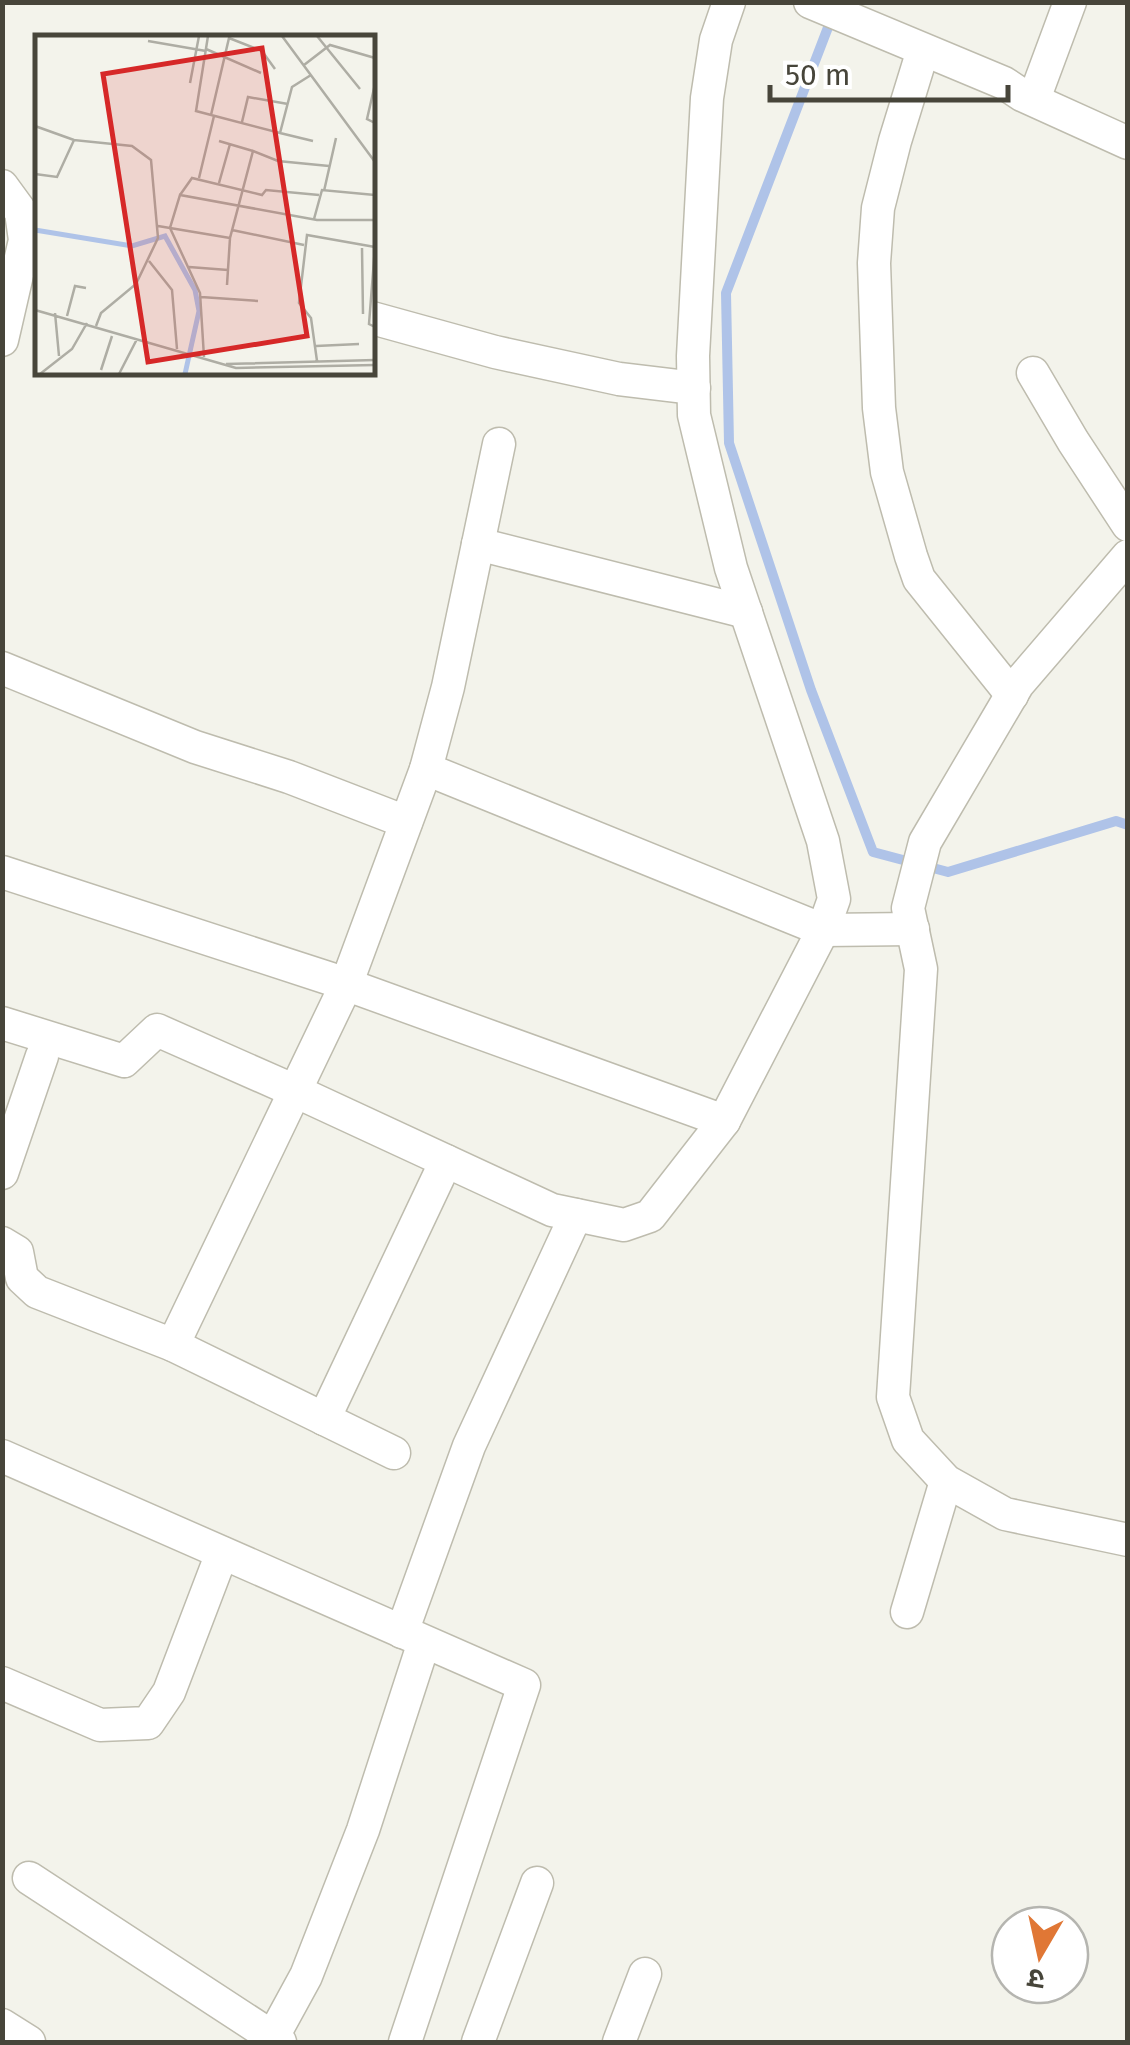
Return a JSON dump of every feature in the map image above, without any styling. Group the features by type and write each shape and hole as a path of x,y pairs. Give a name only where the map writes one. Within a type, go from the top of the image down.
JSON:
{"street":[{"path":"2,1023 124,1061 157,1030 552,1210 624,1225 650,1216 724,1122 823,930 834,898 823,841 730,568 694,416 707,98 716,40 729,2"},
{"path":"1037,90 1070,2"},
{"path":"810,3 1004,83 1022,95 1037,90 1128,119"},
{"path":"922,50 878,208 874,262 879,408 885,456 919,580 1012,695"},
{"path":"1037,90 1128,144"},
{"path":"2,186 21,212 25,240 2,340"},
{"path":"375,319 495,352 619,379 694,388"},
{"path":"1033,373 1128,524"},
{"path":"172,1345 346,985 426,769 448,687 499,444"},
{"path":"478,544 746,612"},
{"path":"1128,556 1018,684 925,842 911,919 921,969 893,1397 908,1440 946,1481 1005,1514 1128,1540"},
{"path":"2,668 195,747 290,777 406,822"},
{"path":"426,769 823,930 911,919"},
{"path":"2,872 346,985 724,1122"},
{"path":"2,1173 42,1056"},
{"path":"324,1419 446,1161"},
{"path":"29,1878 274,2041 306,1976 363,1830 468,1446 576,1215"},
{"path":"2,1243 17,1252 22,1278 37,1292 172,1345 394,1453"},
{"path":"2,1456 524,1684 406,2042"},
{"path":"907,1612 946,1481"},
{"path":"2,1683 100,1725 148,1723 168,1692 222,1552"},
{"path":"478,2042 537,1883"},
{"path":"618,2042 645,1974"},
{"path":"2,2025 29,2042"}],"waterway":[{"path":"832,17 726,293 729,443 811,690 873,852 948,872 1116,821 1128,825"}]}
